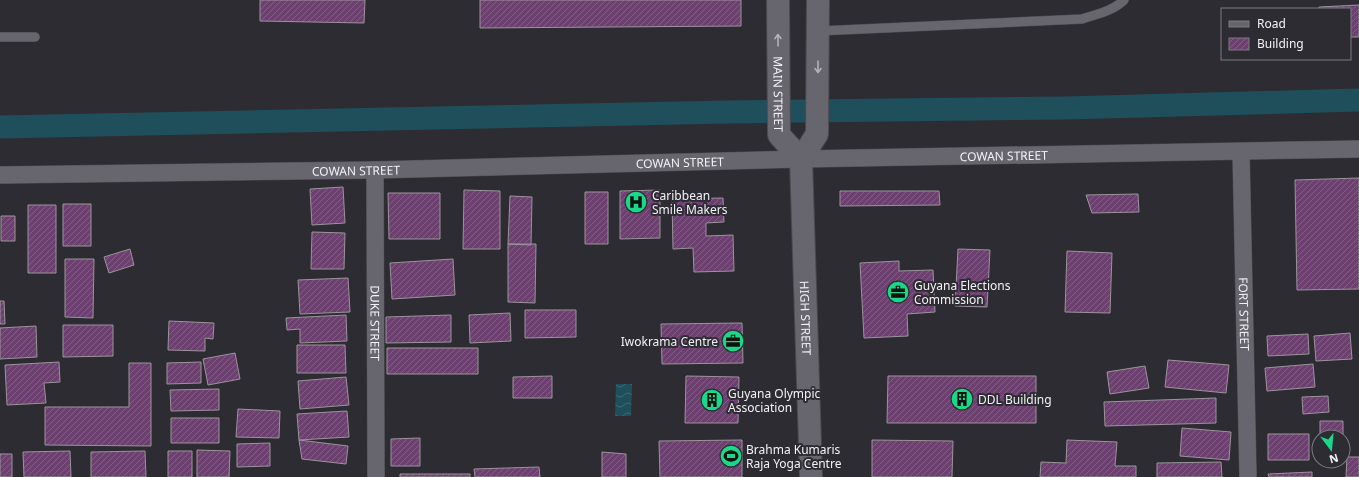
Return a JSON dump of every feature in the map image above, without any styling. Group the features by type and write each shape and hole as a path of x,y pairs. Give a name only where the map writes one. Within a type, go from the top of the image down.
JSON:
{"main road":[{"name":"MAIN STREET","path":"778,0 779,135 801,159"},
{"path":"801,159 817,134 818,0"},
{"name":"HIGH STREET","path":"801,159 811,477"}],"street":[{"name":"COWAN STREET","path":"0,175 375,170 801,159 1359,149"},
{"name":"FORT STREET","path":"1241,152 1248,477"},
{"name":"DUKE STREET","path":"375,170 376,477"}],"lane":[{"path":"818,32 1082,19 1107,11 1119,5 1124,0"},
{"path":"0,37 35,37"}],"water":[{"path":"616,384 632,384 631,416 615,416"}],"building":[{"path":"260,0 365,0 364,23 260,21"},
{"path":"480,0 741,0 741,26 480,28"},
{"path":"1359,5 1359,37 1351,37 1351,8 1319,7"},
{"path":"1359,178 1359,289 1297,290 1295,180"},
{"path":"343,187 345,223 312,225 310,189"},
{"path":"464,190 500,191 500,249 463,249"},
{"path":"660,190 660,238 620,239 620,191"},
{"path":"840,191 939,191 940,205 840,206"},
{"path":"585,192 608,192 608,244 585,244"},
{"path":"388,193 440,193 440,239 389,239"},
{"path":"1138,194 1139,212 1092,213 1086,195"},
{"path":"510,196 532,197 531,245 508,244"},
{"path":"723,198 724,222 706,223 706,236 733,235 734,271 694,272 693,248 673,249 672,199"},
{"path":"63,204 91,204 91,246 63,246"},
{"path":"28,205 56,205 56,273 28,273"},
{"path":"1,216 15,216 15,241 1,241"},
{"path":"312,232 345,233 344,269 311,269"},
{"path":"508,244 536,244 535,303 508,302"},
{"path":"130,249 134,265 109,273 104,257"},
{"path":"958,249 990,250 987,307 955,306"},
{"path":"1067,251 1112,253 1110,313 1065,312"},
{"path":"65,259 94,259 93,318 65,317"},
{"path":"453,259 455,295 392,299 390,263"},
{"name":"Guyana Elections Commission","path":"899,261 899,271 933,270 935,312 907,314 908,336 864,338 860,263"},
{"path":"348,278 350,312 300,314 298,280"},
{"path":"0,301 4,301 5,324 0,324"},
{"path":"525,310 576,310 576,337 525,338"},
{"path":"510,313 511,341 470,343 469,315"},
{"path":"346,315 347,341 300,343 300,329 287,330 286,318"},
{"path":"451,315 451,342 386,343 386,317"},
{"path":"169,321 214,323 213,339 205,338 205,351 168,350"},
{"path":"742,323 743,363 662,364 661,324"},
{"path":"63,325 113,325 113,356 63,357"},
{"path":"36,326 37,357 0,359 0,328"},
{"path":"1350,333 1352,359 1316,361 1314,336"},
{"path":"1308,334 1309,354 1268,356 1267,336"},
{"path":"297,345 345,345 346,373 297,373"},
{"path":"387,348 478,348 478,374 387,374"},
{"path":"235,353 240,379 208,385 203,359"},
{"path":"1168,360 1229,365 1226,393 1165,387"},
{"path":"59,362 60,382 44,383 46,403 7,405 5,365"},
{"path":"201,362 201,383 167,384 167,363"},
{"path":"129,363 151,363 151,446 45,445 45,407 129,407"},
{"path":"1313,364 1315,387 1267,391 1265,368"},
{"path":"1145,366 1149,388 1110,394 1107,372"},
{"path":"552,376 552,398 513,398 513,377"},
{"name":"Guyana Olympic Association","path":"686,376 739,377 738,423 685,423"},
{"name":"DDL Building","path":"888,376 1036,376 1036,423 887,423"},
{"path":"346,377 349,405 300,409 298,381"},
{"path":"219,389 219,410 171,411 170,390"},
{"path":"1328,396 1329,412 1303,414 1302,397"},
{"path":"1216,398 1216,423 1105,426 1104,402"},
{"path":"238,409 280,411 279,438 236,437"},
{"path":"347,411 349,437 299,440 297,414"},
{"path":"171,418 219,418 219,443 171,443"},
{"path":"1320,421 1343,421 1343,429 1320,429"},
{"path":"1182,428 1231,432 1229,460 1180,456"},
{"path":"1268,434 1309,434 1309,460 1268,460"},
{"path":"420,438 420,466 391,466 391,439"},
{"path":"299,440 348,446 346,464 302,459"},
{"path":"742,440 742,477 660,477 659,441"},
{"path":"872,440 953,441 952,477 872,477"},
{"path":"1067,440 1117,442 1115,466 1136,466 1136,477 1040,477 1041,462 1066,463"},
{"path":"270,443 270,466 237,467 237,444"},
{"path":"197,450 230,451 229,477 197,477"},
{"path":"70,451 71,477 24,477 23,452"},
{"path":"145,451 146,477 91,477 91,452"},
{"path":"168,451 192,451 192,477 168,477"},
{"path":"602,452 626,454 626,477 602,477"},
{"path":"0,454 12,454 12,477 0,477"},
{"path":"1351,457 1359,457 1359,477 1346,477 1346,469 1351,469"},
{"path":"1221,462 1222,477 1157,477 1157,463"},
{"path":"539,467 540,477 475,477 474,469"},
{"path":"1312,472 1312,477 1269,477 1268,474"},
{"path":"400,474 470,474 470,477 400,477"}],"waterway":[{"path":"0,127 728,112 1066,108 1359,100"}],"place":[{"name":"Caribbean Smile Makers","path":"636,202"},
{"name":"Guyana Elections Commission","path":"898,292"},
{"name":"Iwokrama Centre","path":"733,341"},
{"name":"DDL Building","path":"962,399"},
{"name":"Guyana Olympic Association","path":"712,400"},
{"name":"Brahma Kumaris Raja Yoga Centre","path":"731,456"}]}
